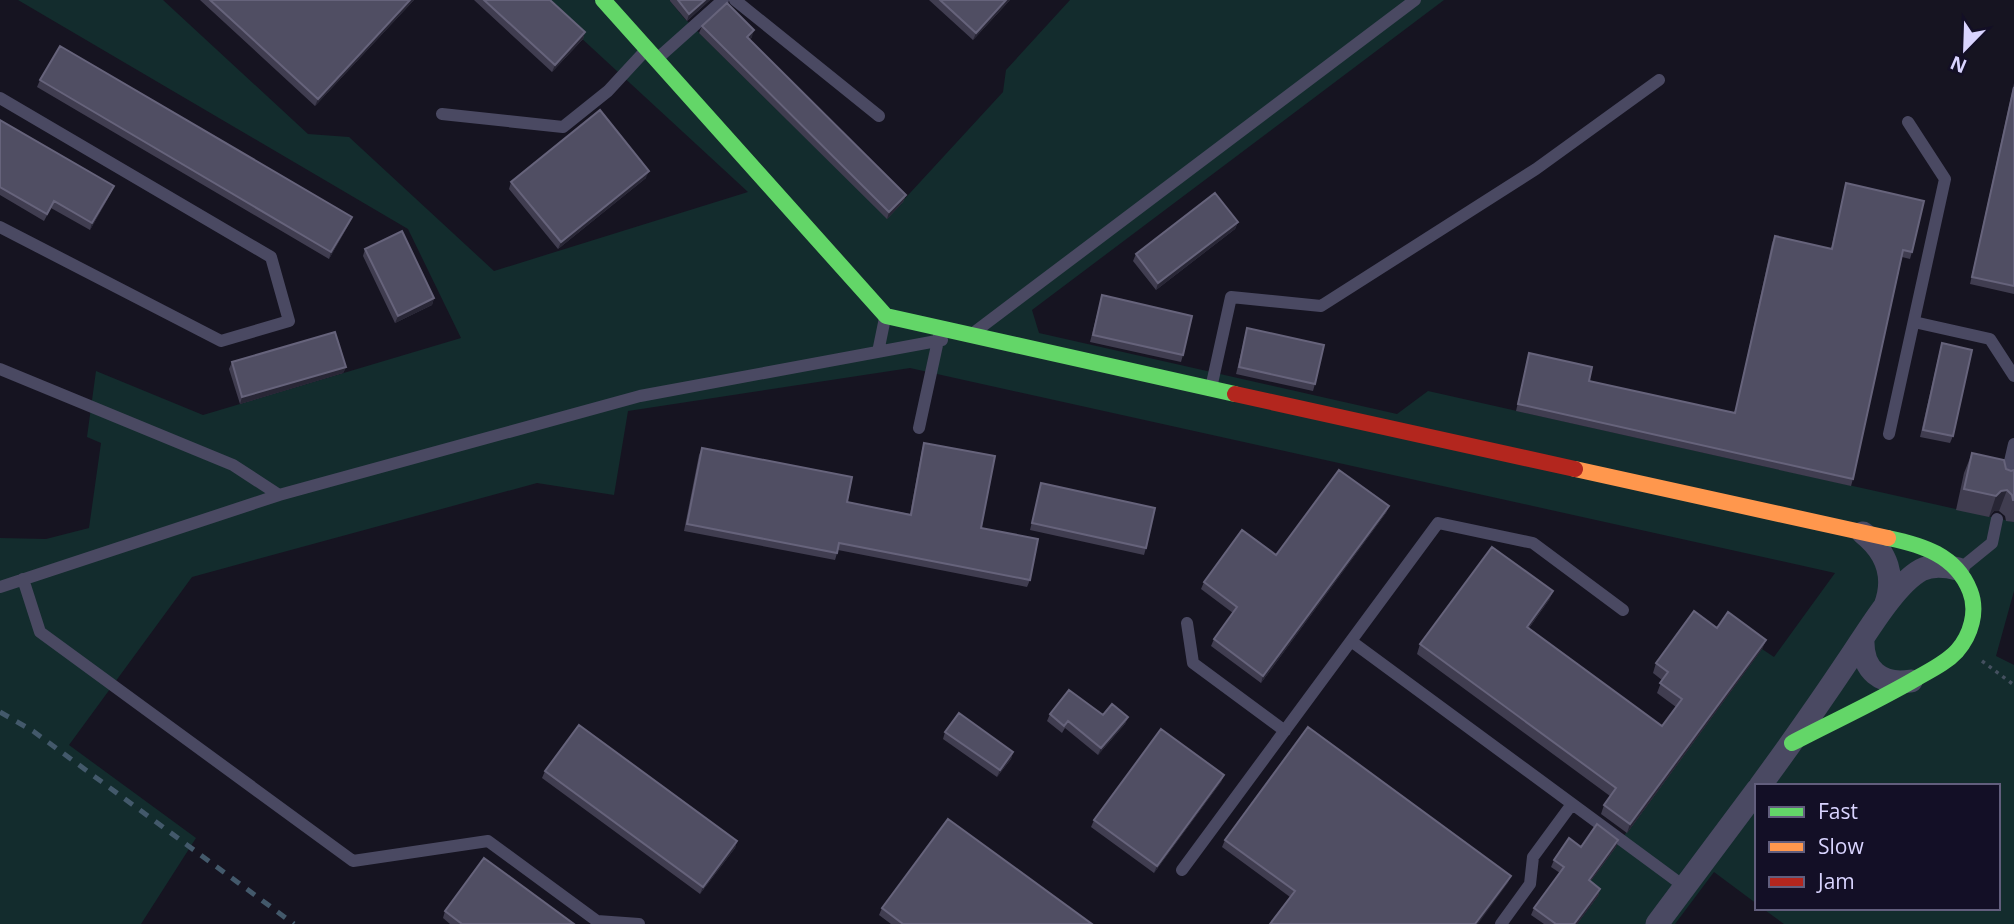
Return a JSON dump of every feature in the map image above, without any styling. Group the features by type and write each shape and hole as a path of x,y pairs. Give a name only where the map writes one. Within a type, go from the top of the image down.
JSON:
{"street":[{"path":"613,3 652,53 886,316 939,334 970,335 1863,533 1922,547 1949,559 1968,584 1973,600 1970,626 1961,647 1943,663 1792,743"},
{"path":"1863,533 1883,553 1888,566 1891,581 1884,608"},
{"path":"1761,784 1884,608 1909,579 1924,569 1942,565 1959,569"},
{"path":"1863,639 1862,650 1871,670 1889,681 1911,681"},
{"path":"1657,924 1755,792"}],"lane":[{"path":"442,114 563,127 652,53 723,0"},
{"path":"735,0 879,116"},
{"path":"970,335 1415,0"},
{"path":"1210,388 1231,297 1321,306 1536,170 1659,80"},
{"path":"0,98 271,257 289,321 221,341 0,227"},
{"path":"1889,434 1945,179 1909,121"},
{"path":"878,352 886,316"},
{"path":"1914,321 1990,339 2014,376"},
{"path":"0,587 279,495 640,396 878,352 939,334 919,428"},
{"path":"0,369 233,465 279,495"},
{"path":"2006,483 2014,444"},
{"path":"1959,569 1992,543 1997,519"},
{"path":"1182,870 1438,523 1533,543 1623,610"},
{"path":"23,579 40,632 353,861 488,841 597,921 639,924"},
{"path":"1187,623 1194,663 1285,731"},
{"path":"1351,641 1685,887"},
{"path":"1501,924 1530,884 1533,857 1572,804"}],"path":[{"path":"1961,647 2014,685"}],"green space":[{"path":"18,0 163,0 308,134 349,137 494,271 748,192 540,0 671,0 684,18 887,218 1003,92 1006,70 1070,0 1444,0 1032,310 1039,333 1397,414 1428,391 2014,522 2014,591 1996,656 2014,665 2014,924 1784,924 1765,910 2000,910 2000,784 1755,784 1755,903 1714,872 1675,924 1577,924 1598,896 1586,887 1762,649 1774,657 1835,573 910,368 628,411 614,495 537,483 192,577 69,745 196,838 141,924 0,924 0,538 46,539 89,528 101,443 87,437 96,371 203,415 461,338 408,229"}],"building":[{"path":"210,0 410,0 318,99"},
{"path":"484,0 550,0 585,32 555,65"},
{"path":"678,0 705,0 689,14"},
{"path":"940,0 1006,0 976,33"},
{"path":"727,3 754,30 747,37 906,195 889,212 702,26"},
{"path":"60,46 352,217 331,252 40,80"},
{"path":"2014,87 2014,286 1972,277"},
{"path":"600,110 649,171 561,242 511,182"},
{"path":"0,120 114,186 92,223 54,201 47,214 0,187"},
{"path":"1846,183 1924,201 1912,252 1903,250 1853,479 1518,404 1529,353 1592,367 1589,381 1735,413 1775,236 1832,249"},
{"path":"1215,193 1238,222 1158,283 1136,254"},
{"path":"402,231 434,298 398,316 365,249"},
{"path":"1102,295 1192,316 1183,355 1093,335"},
{"path":"1247,328 1324,345 1315,384 1239,367"},
{"path":"335,332 346,367 242,397 232,362"},
{"path":"1942,343 1972,350 1953,436 1923,430"},
{"path":"924,443 995,456 981,528 1038,539 1030,580 839,543 837,553 687,524 702,448 852,477 847,502 911,515"},
{"path":"1972,453 2004,460 2006,469 2014,470 2014,500 2007,490 1996,496 1964,489"},
{"path":"1339,470 1389,506 1263,676 1214,639 1237,607 1204,582 1242,530 1276,555"},
{"path":"1041,483 1155,508 1146,548 1032,523"},
{"path":"1492,547 1553,591 1527,627 1662,726 1682,699 1660,683 1668,672 1656,663 1694,611 1717,628 1728,612 1766,640 1630,824 1604,805 1616,788 1420,644"},
{"path":"1069,690 1103,715 1112,704 1128,717 1101,748 1068,721 1064,726 1050,714"},
{"path":"959,713 1013,752 1000,770 945,732"},
{"path":"579,725 737,841 703,887 545,771"},
{"path":"1308,727 1511,876 1475,924 1270,924 1295,891 1225,840"},
{"path":"1161,729 1224,775 1157,866 1094,820"},
{"path":"948,819 1092,924 903,924 882,908"},
{"path":"1597,824 1618,840 1589,880 1600,889 1574,924 1556,924 1534,908 1564,867 1554,860 1569,838 1581,847"},
{"path":"484,858 574,924 462,924 445,911"}],"railway":[{"path":"0,712 33,731 294,924"}],"traffic: fast":[{"path":"603,0 886,316 1235,394"},
{"path":"1792,743 1938,666 1957,651 1966,638 1972,622 1973,607 1964,579 1947,560 1937,554 1888,538"}],"traffic: slow":[{"path":"1575,469 1888,538"}],"traffic: jam":[{"path":"1235,394 1575,469"}]}
